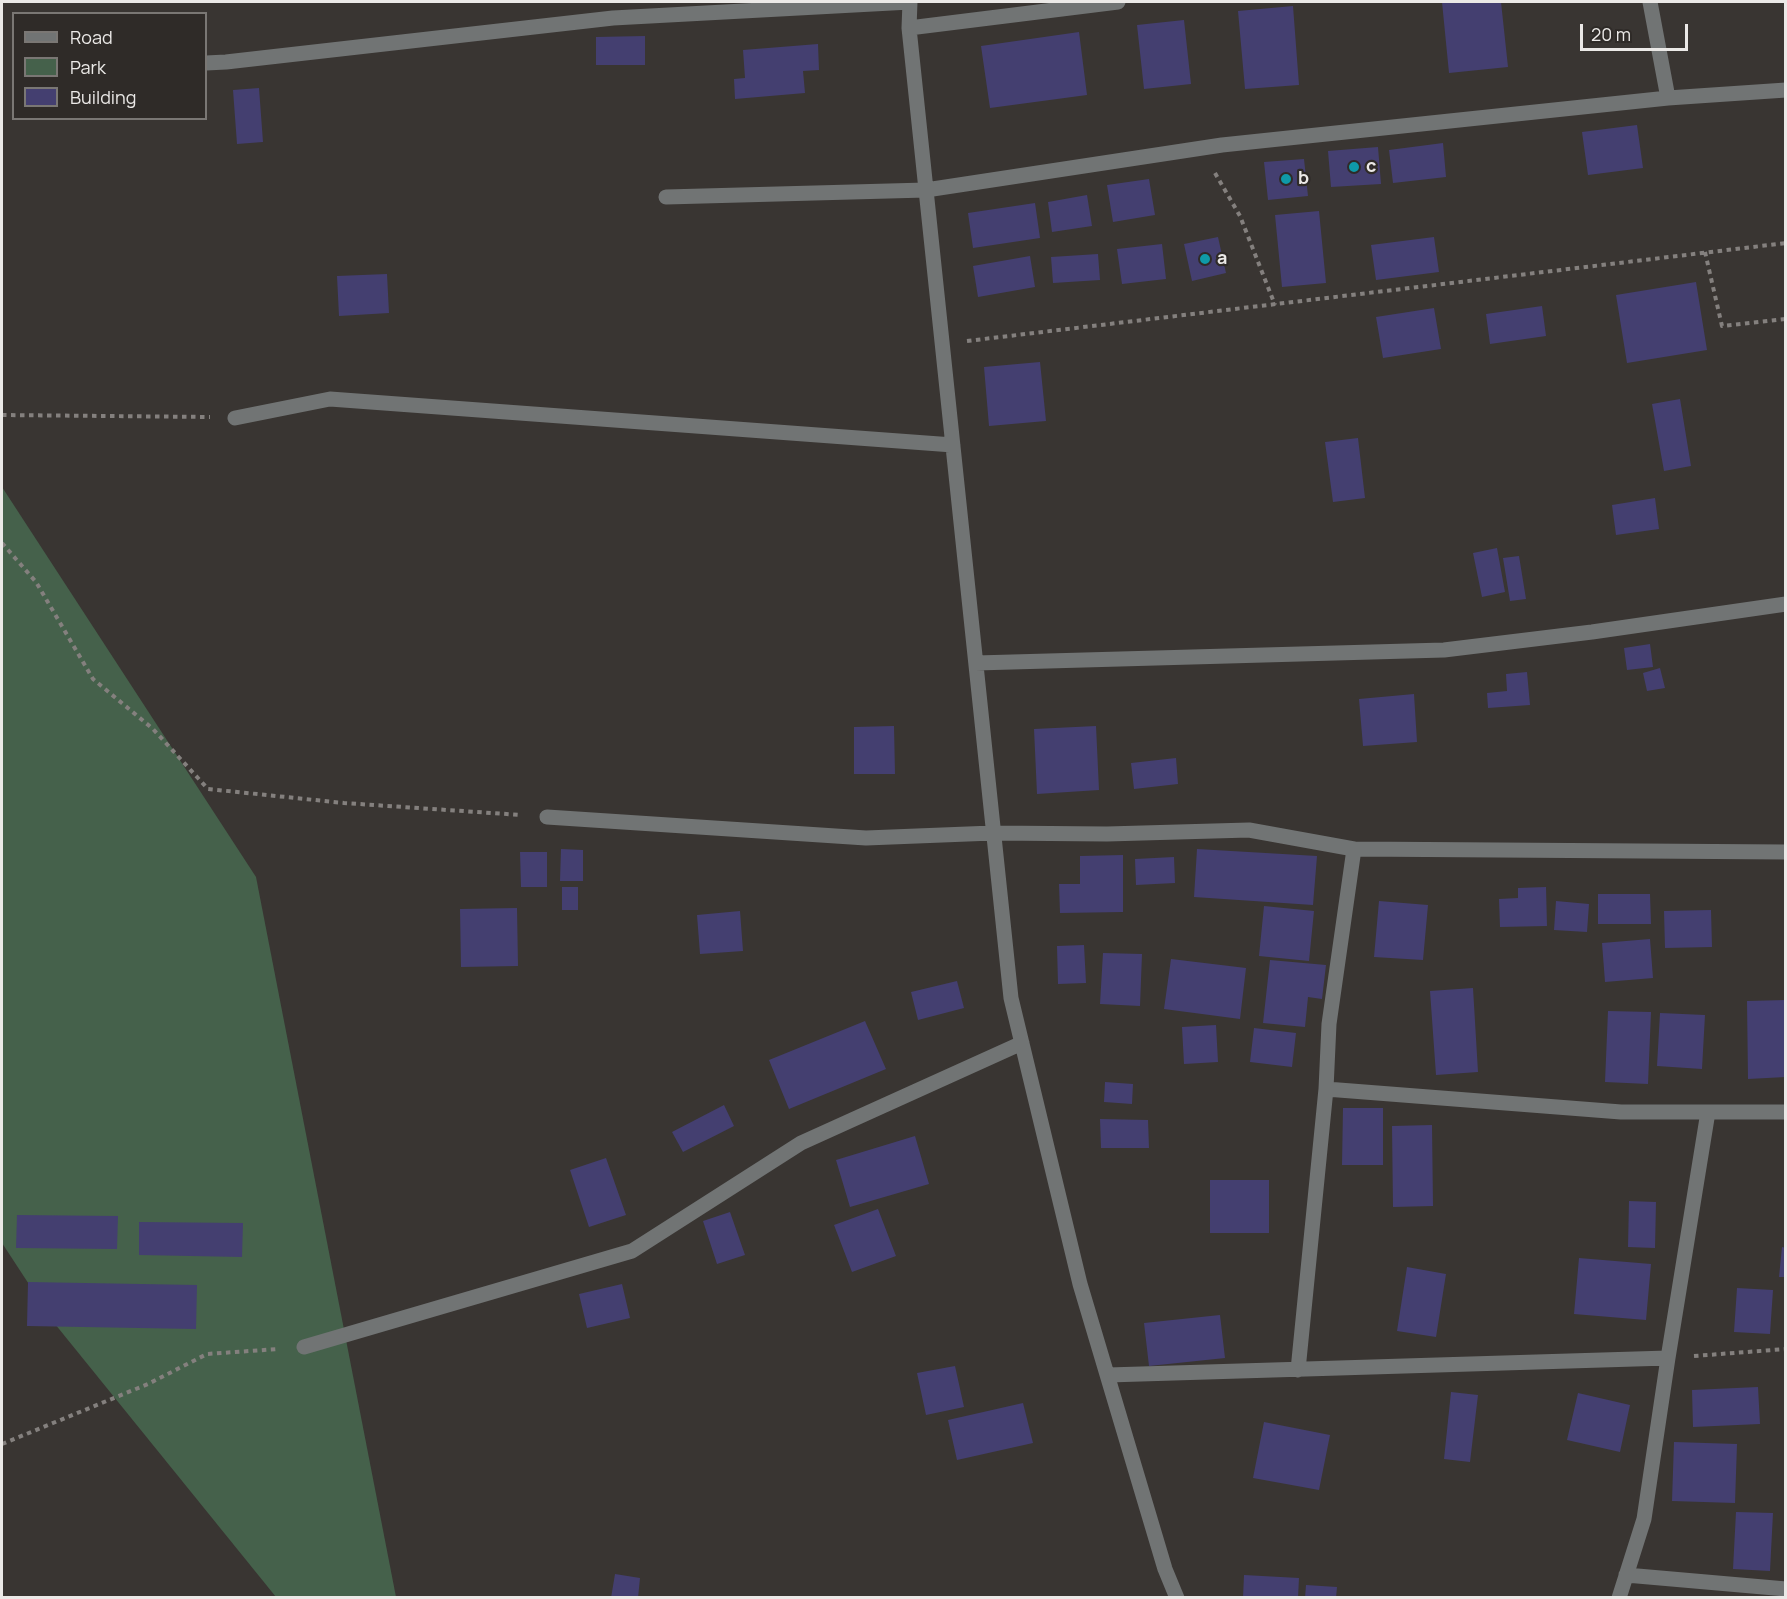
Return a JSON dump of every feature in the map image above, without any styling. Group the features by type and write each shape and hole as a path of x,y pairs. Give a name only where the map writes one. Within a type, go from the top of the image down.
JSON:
{"street":[{"path":"207,63 613,18 910,2 909,28 1011,998 1080,1284 1166,1569 1177,1598"},
{"path":"909,28 1118,2"},
{"path":"1650,2 1668,98"},
{"path":"666,197 926,190 1222,145 1668,98 1785,90"},
{"path":"235,418 330,399 952,445"},
{"path":"976,663 1444,650 1592,632 1785,604"},
{"path":"547,817 866,838 993,833 1107,834 1249,830 1354,849 1785,852"},
{"path":"1298,1370 1326,1089 1329,1024 1354,849"},
{"path":"304,1347 632,1251 801,1143 1022,1043"},
{"path":"1326,1089 1621,1112 1785,1112"},
{"path":"1620,1598 1644,1519 1708,1112"},
{"path":"1108,1375 1668,1358"},
{"path":"1626,1575 1785,1589"}],"path":[{"path":"1202,149 1240,216 1275,304"},
{"path":"942,344 1785,243"},
{"path":"1706,252 1722,326 1785,319"},
{"path":"2,415 235,418"},
{"path":"2,543 36,582 93,679 153,729 208,789 344,803 547,817"},
{"path":"2,1444 148,1384 207,1354 304,1347"},
{"path":"1668,1358 1785,1349"}],"green space":[{"path":"2,487 256,877 396,1597 276,1597 55,1324 2,1243"}],"building":[{"path":"1442,2 1501,2 1508,67 1449,73"},
{"path":"1293,6 1299,85 1245,89 1238,11"},
{"path":"1184,20 1191,84 1144,89 1137,25"},
{"path":"1079,32 1087,95 990,108 981,46"},
{"path":"645,36 645,65 596,65 596,37"},
{"path":"818,44 819,70 803,71 805,93 735,99 734,79 745,78 743,50"},
{"path":"259,88 263,142 237,144 233,90"},
{"path":"1637,125 1643,168 1588,175 1582,132"},
{"path":"1443,143 1446,177 1393,183 1389,150"},
{"name":"c","path":"1378,147 1381,184 1331,187 1328,151"},
{"name":"b","path":"1304,159 1308,196 1268,200 1264,162"},
{"path":"1149,179 1155,215 1113,222 1107,185"},
{"path":"1087,195 1092,226 1052,232 1048,202"},
{"path":"1035,203 1040,238 973,248 968,213"},
{"path":"1319,211 1326,283 1282,287 1275,215"},
{"name":"a","path":"1218,237 1226,273 1192,281 1184,244"},
{"path":"1434,237 1439,272 1376,280 1371,245"},
{"path":"1162,244 1166,279 1122,284 1117,249"},
{"path":"1098,254 1100,280 1053,283 1051,257"},
{"path":"1030,256 1035,287 978,297 973,266"},
{"path":"387,274 389,313 339,316 337,276"},
{"path":"1696,282 1707,350 1627,363 1616,295"},
{"path":"1542,306 1546,336 1490,344 1486,314"},
{"path":"1434,308 1441,349 1383,358 1376,317"},
{"path":"1040,362 1046,421 989,426 984,367"},
{"path":"1680,399 1691,466 1664,471 1652,404"},
{"path":"1358,438 1365,498 1333,502 1325,442"},
{"path":"1655,498 1659,529 1616,535 1612,505"},
{"path":"1497,548 1505,592 1482,597 1473,553"},
{"path":"1519,556 1526,599 1510,601 1503,558"},
{"path":"1650,644 1653,667 1627,670 1624,648"},
{"path":"1660,668 1665,688 1647,691 1643,673"},
{"path":"1527,672 1530,705 1488,708 1487,693 1507,691 1506,674"},
{"path":"1414,694 1417,742 1363,746 1359,699"},
{"path":"894,726 895,774 854,774 854,727"},
{"path":"1096,726 1099,790 1037,794 1034,729"},
{"path":"1176,758 1178,784 1134,789 1131,763"},
{"path":"561,849 583,850 583,881 560,881"},
{"path":"1197,849 1317,856 1313,905 1194,897"},
{"path":"520,852 547,852 547,887 521,887"},
{"path":"1123,855 1123,912 1060,913 1059,884 1080,884 1080,856"},
{"path":"1174,857 1175,883 1136,885 1135,859"},
{"path":"562,887 578,887 578,910 562,910"},
{"path":"1546,887 1547,926 1500,927 1499,899 1518,898 1518,888"},
{"path":"1598,894 1650,894 1651,924 1598,924"},
{"path":"1379,901 1428,905 1423,960 1374,957"},
{"path":"1556,901 1589,904 1587,932 1554,930"},
{"path":"1264,906 1314,911 1309,961 1259,956"},
{"path":"517,908 518,966 461,967 460,909"},
{"path":"1711,910 1712,947 1665,948 1664,911"},
{"path":"740,911 743,951 700,954 697,915"},
{"path":"1650,939 1653,978 1605,982 1602,943"},
{"path":"1084,945 1086,983 1058,984 1057,946"},
{"path":"1103,953 1142,954 1140,1006 1100,1004"},
{"path":"1171,959 1246,968 1240,1019 1164,1009"},
{"path":"1270,960 1326,965 1322,999 1308,997 1305,1027 1263,1023"},
{"path":"957,981 964,1008 918,1020 911,992"},
{"path":"1473,988 1478,1072 1436,1075 1430,991"},
{"path":"1786,1000 1786,1077 1748,1079 1747,1001"},
{"path":"1608,1011 1651,1012 1648,1084 1605,1082"},
{"path":"1660,1013 1705,1015 1702,1069 1657,1066"},
{"path":"865,1021 886,1069 789,1109 769,1060"},
{"path":"1216,1025 1218,1062 1184,1064 1182,1027"},
{"path":"1254,1028 1296,1033 1292,1067 1250,1062"},
{"path":"1105,1082 1133,1084 1132,1104 1104,1102"},
{"path":"724,1105 734,1126 683,1152 672,1132"},
{"path":"1343,1108 1383,1108 1383,1165 1342,1165"},
{"path":"1100,1119 1148,1120 1149,1148 1101,1148"},
{"path":"1432,1125 1433,1206 1393,1207 1392,1126"},
{"path":"915,1136 929,1184 850,1207 836,1160"},
{"path":"606,1158 626,1215 589,1227 570,1170"},
{"path":"1210,1180 1269,1180 1269,1233 1210,1233"},
{"path":"1629,1201 1656,1202 1655,1248 1628,1247"},
{"path":"878,1209 896,1256 852,1272 834,1225"},
{"path":"730,1212 745,1255 717,1264 703,1221"},
{"path":"17,1215 118,1216 117,1249 16,1248"},
{"path":"139,1222 243,1223 242,1257 139,1255"},
{"path":"1782,1247 1786,1248 1786,1277 1779,1277"},
{"path":"1579,1258 1651,1264 1646,1320 1574,1314"},
{"path":"1407,1267 1446,1274 1436,1337 1397,1331"},
{"path":"28,1282 197,1285 196,1329 27,1326"},
{"path":"622,1284 630,1318 587,1328 579,1294"},
{"path":"1737,1288 1773,1290 1770,1334 1734,1332"},
{"path":"1220,1315 1225,1358 1149,1366 1144,1323"},
{"path":"955,1366 964,1407 926,1415 917,1373"},
{"path":"1758,1387 1760,1424 1693,1427 1692,1390"},
{"path":"1451,1392 1478,1395 1470,1462 1444,1459"},
{"path":"1578,1393 1630,1405 1620,1452 1567,1440"},
{"path":"1023,1403 1033,1443 957,1460 948,1420"},
{"path":"1264,1422 1330,1435 1319,1490 1253,1478"},
{"path":"1674,1442 1737,1444 1735,1503 1672,1501"},
{"path":"1736,1512 1773,1513 1770,1571 1733,1569"},
{"path":"615,1574 640,1578 638,1598 611,1598"},
{"path":"1244,1575 1299,1578 1298,1598 1243,1598"},
{"path":"1306,1585 1337,1587 1336,1598 1305,1598"}],"place":[{"name":"c","path":"1354,167"},
{"name":"b","path":"1286,179"},
{"name":"a","path":"1205,259"}]}
